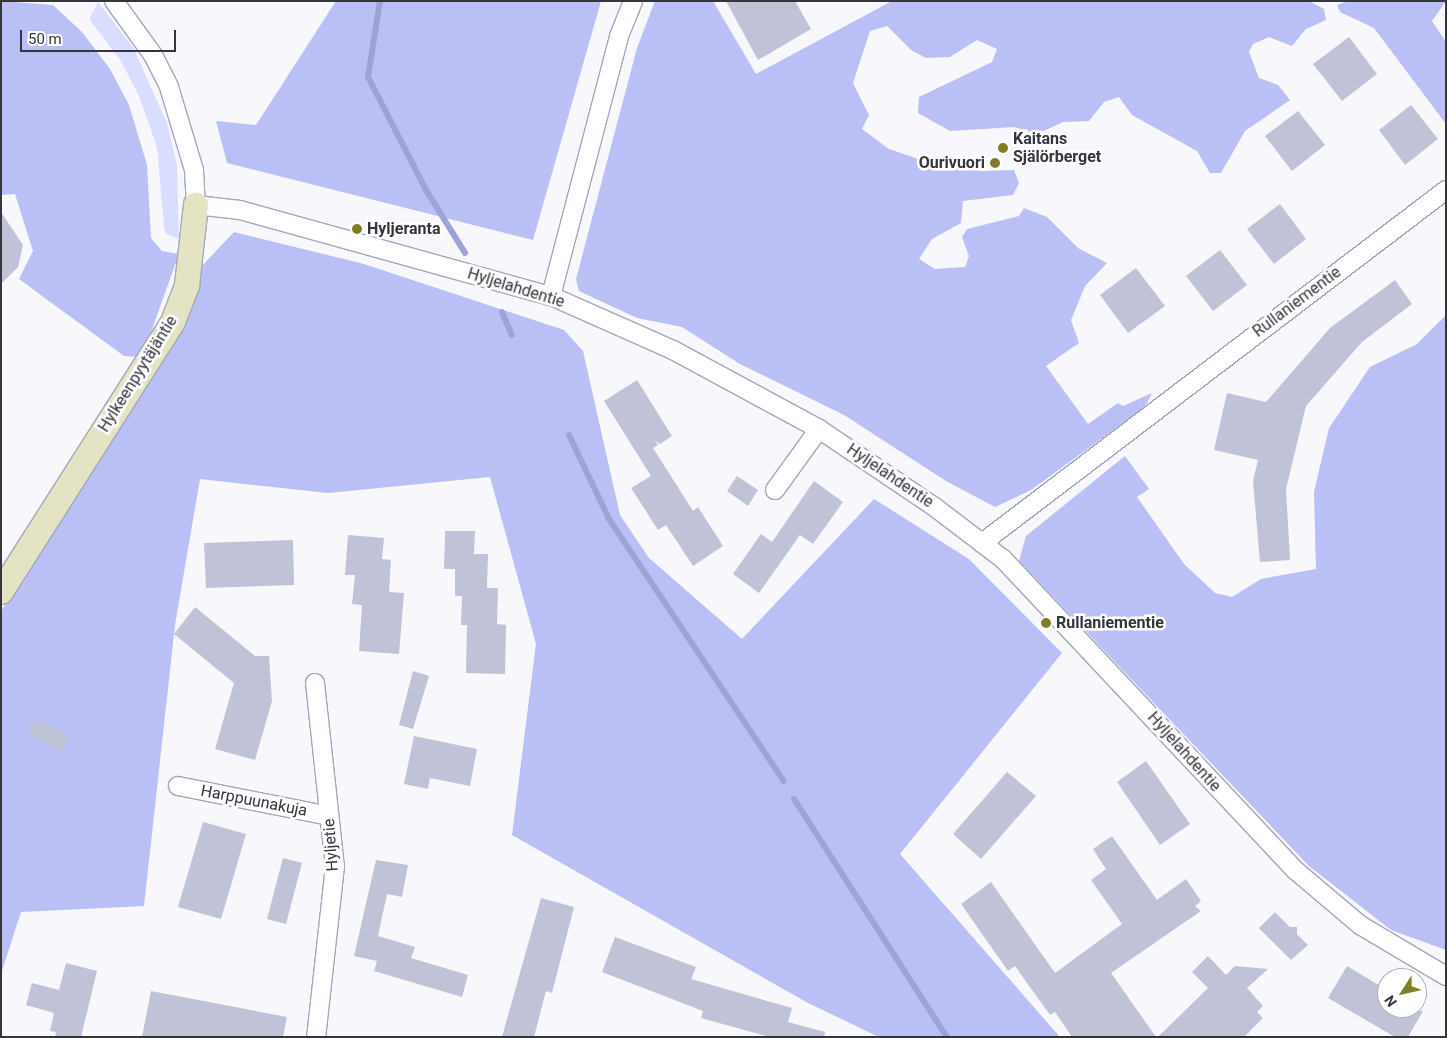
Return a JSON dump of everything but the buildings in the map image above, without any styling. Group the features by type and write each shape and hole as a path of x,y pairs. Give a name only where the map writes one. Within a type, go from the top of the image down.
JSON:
{"street":[{"name":"Hylkeenpyytäjäntie","path":"1,592 173,322 187,285 196,205 194,170 169,87 154,55 114,1"},
{"path":"551,296 619,36 633,1"},
{"name":"Rullaniementie","path":"982,543 1446,190"},
{"name":"Hyljelahdentie","path":"196,205 240,210 551,296 673,350 819,429 982,543 1092,652 1295,870 1360,925 1446,976"},
{"path":"775,490 819,429"},
{"name":"Hyljetie","path":"315,683 335,866 316,1037"},
{"name":"Harppuunakuja","path":"178,786 329,816"}],"shaded area":[{"path":"1,1 53,5 82,32 110,69 129,105 147,165 151,238 162,251 179,254 142,357 124,356 19,279 33,251 15,194 1,195"},
{"path":"336,1 601,1 533,240 227,163 216,121 256,125"},
{"path":"655,1 713,1 756,74 892,1 1309,1 1324,9 1326,20 1306,29 1292,46 1269,37 1253,44 1249,52 1259,78 1278,85 1290,100 1245,131 1221,173 1210,173 1197,151 1132,115 1119,97 1104,102 1089,121 1063,122 1037,134 1014,127 950,131 918,113 919,97 992,62 997,49 977,40 950,57 926,58 911,50 887,26 870,31 853,83 869,115 862,129 889,149 933,164 965,162 982,171 1014,170 1019,183 1013,195 963,201 961,223 932,239 919,259 935,269 965,267 969,256 962,237 967,229 1019,216 1024,208 1047,217 1078,248 1107,263 1085,286 1071,320 1079,343 1046,366 1088,424 1118,403 1123,406 1152,393 1145,407 1031,490 995,507 946,481 844,415 740,364 682,327 637,318 579,291 576,279 637,48"},
{"path":"1349,1 1446,1 1432,21 1446,42 1446,124 1374,28 1340,12 1337,5"},
{"path":"98,2 133,47 167,123 177,165 179,239 166,234 157,147 139,96 121,61 89,19"},
{"path":"234,232 364,264 564,330 583,351 620,515 649,558 742,639 874,499 969,559 1062,653 900,854 1060,1037 879,1037 808,1003 512,835 536,644 490,477 328,493 200,479 175,625 144,906 21,912 1,974 1,611 191,300 200,268"},
{"path":"1446,315 1446,950 1391,930 1309,866 1019,561 1026,536 1125,456 1149,489 1137,497 1184,564 1215,593 1232,597 1261,579 1316,569 1314,492 1329,428 1370,367 1417,344"}],"waterway":[{"path":"380,1 368,77 426,190 465,253"},
{"path":"502,312 512,335"},
{"path":"569,435 609,519 784,781"},
{"path":"794,799 947,1037"}],"place":[{"name":"Kaitans Själörberget","path":"1003,148"},
{"name":"Ourivuori","path":"995,163"},
{"name":"Hyljeranta","path":"357,229"},
{"name":"Rullaniementie","path":"1046,623"}]}
